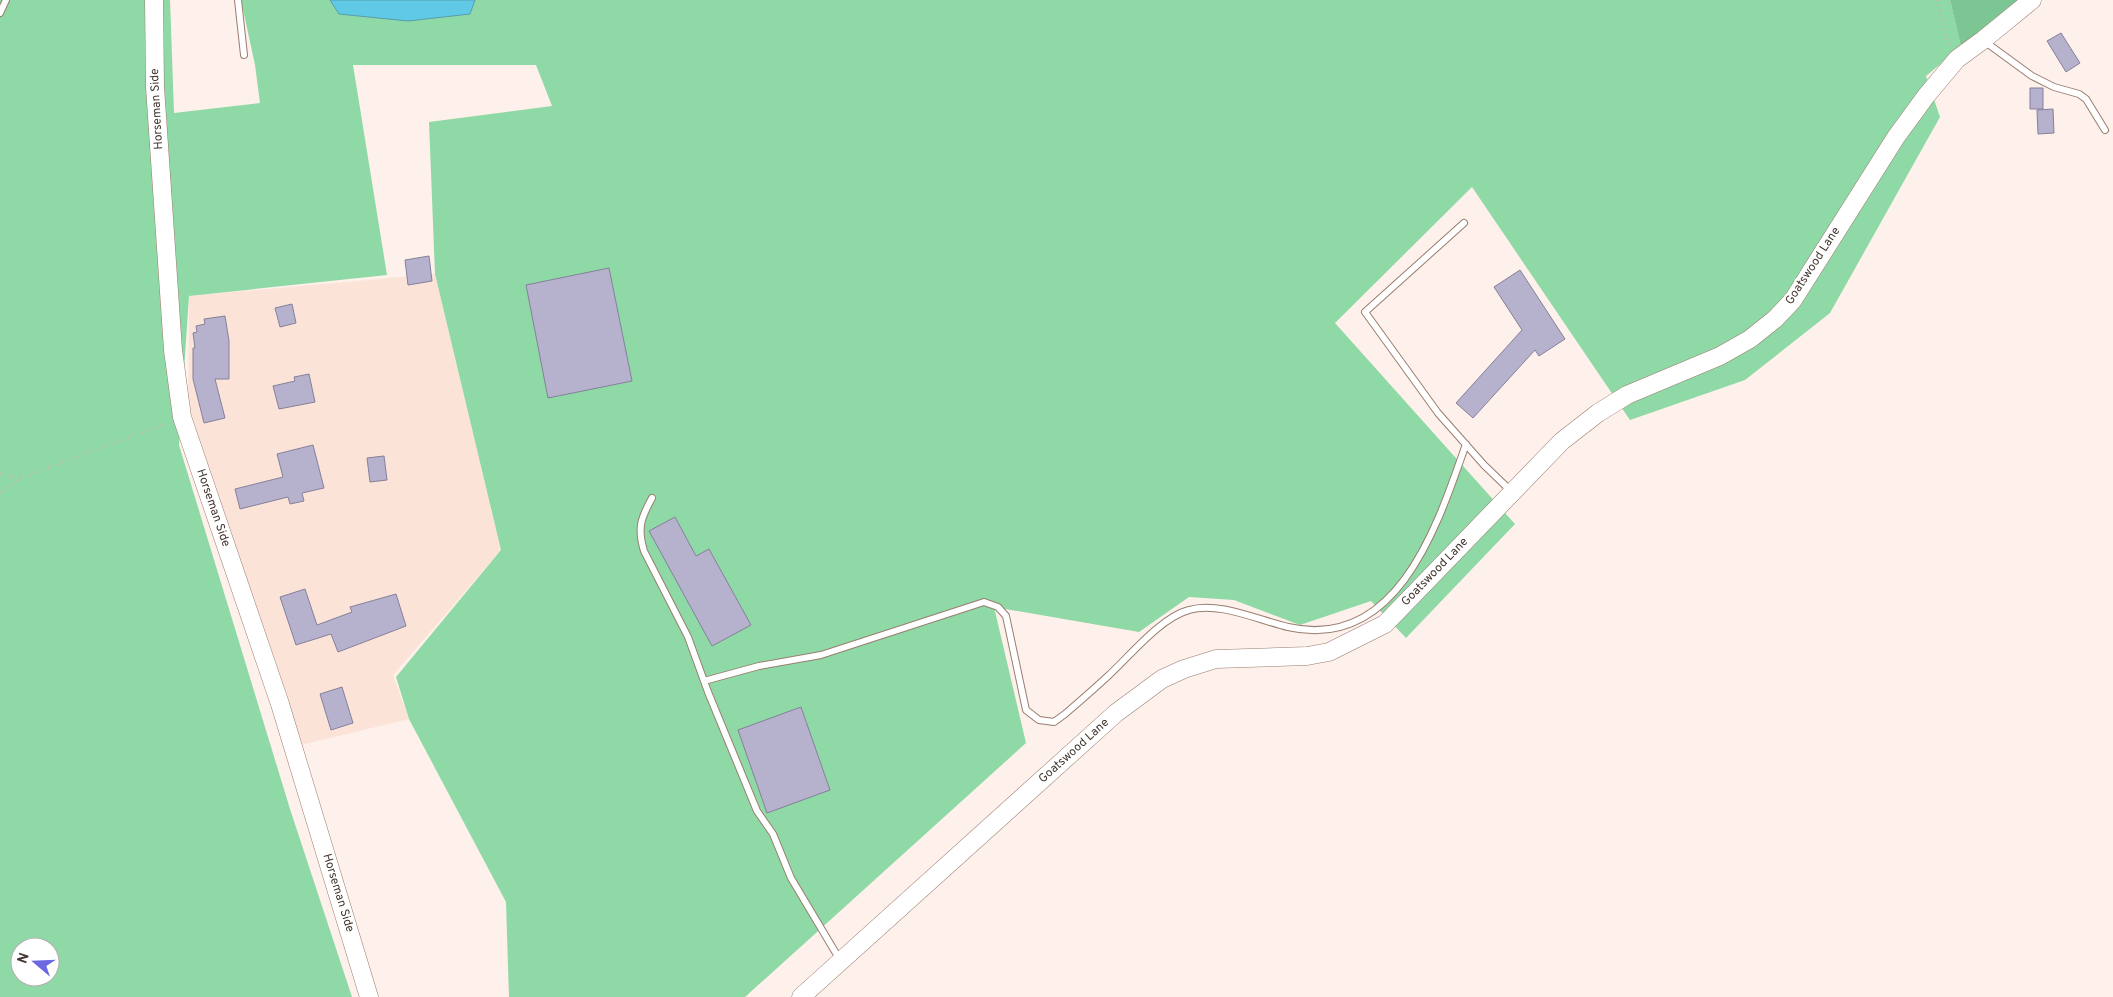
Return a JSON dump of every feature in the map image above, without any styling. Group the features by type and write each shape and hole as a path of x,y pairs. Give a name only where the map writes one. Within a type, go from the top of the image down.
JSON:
{"street":[{"name":"Horseman Side","path":"154,0 155,96 173,350 182,417 280,704 369,997"},
{"name":"Goatswood Lane","path":"801,997 1116,713 1162,678 1216,659 1307,656 1329,652 1385,624 1562,441 1598,413 1627,395 1720,356 1750,339 1776,319 1793,300 1896,137 1957,59 2032,0"}],"lane":[{"path":"0,13 6,0"},
{"path":"238,0 244,55"},
{"path":"1986,37 2032,76 2079,94 2086,99 2105,130"},
{"path":"1464,223 1365,312 1438,413 1512,492"},
{"path":"704,681 759,666 821,655 984,602 998,607 1006,616 1026,710 1039,720 1054,722 1073,708 1157,630 1186,610 1210,607 1296,628 1316,630 1350,624 1364,616 1392,594 1409,574 1422,554 1437,525 1466,444"},
{"path":"652,498 640,525 640,537 644,551 688,637 757,811 773,834 791,878 840,961"}],"path":[{"path":"1937,0 1946,35 1957,59"},
{"path":"0,492 20,478 182,417"},
{"path":"0,474 20,478"}],"shaded area":[{"path":"435,274 501,550 393,675 409,719 301,745 188,439 189,296"}],"green space":[{"path":"0,0 170,0 174,113 260,103 255,65 241,0 1950,0 1961,47 1926,76 1940,117 1830,313 1745,380 1630,420 1472,187 1335,323 1515,524 1406,638 1371,601 1300,625 1234,600 1189,597 1139,632 994,607 1026,743 745,997 509,997 506,902 409,719 396,677 501,550 435,274 429,122 552,106 536,65 353,65 387,275 189,296 179,445 290,809 352,997 0,997"},
{"path":"1950,0 2020,0 1961,47"}],"water":[{"path":"330,0 475,0 470,14 408,21 339,14"}],"building":[{"path":"2061,33 2080,63 2066,72 2047,41"},
{"path":"2030,88 2043,88 2043,109 2030,109"},
{"path":"2053,109 2054,133 2038,134 2037,110"},
{"path":"429,256 432,281 408,285 405,260"},
{"path":"609,268 632,381 548,398 526,285"},
{"path":"1520,270 1565,339 1539,356 1535,350 1473,418 1456,403 1522,330 1494,287"},
{"path":"292,304 296,323 280,327 275,308"},
{"path":"225,316 229,341 229,379 215,379 225,418 204,423 193,379 193,348 195,348 193,333 197,332 196,326 205,324 204,319"},
{"path":"309,374 315,402 279,409 273,386 295,381 294,377"},
{"path":"313,445 324,488 302,493 304,501 290,504 288,497 240,509 235,489 283,477 277,454"},
{"path":"384,456 387,480 370,482 367,458"},
{"path":"675,517 696,556 709,549 751,625 712,646 649,531"},
{"path":"305,589 317,625 352,612 350,607 396,594 406,626 338,652 331,634 296,645 280,597"},
{"path":"342,687 353,723 331,730 320,694"},
{"path":"801,707 830,790 767,813 738,730"}]}
